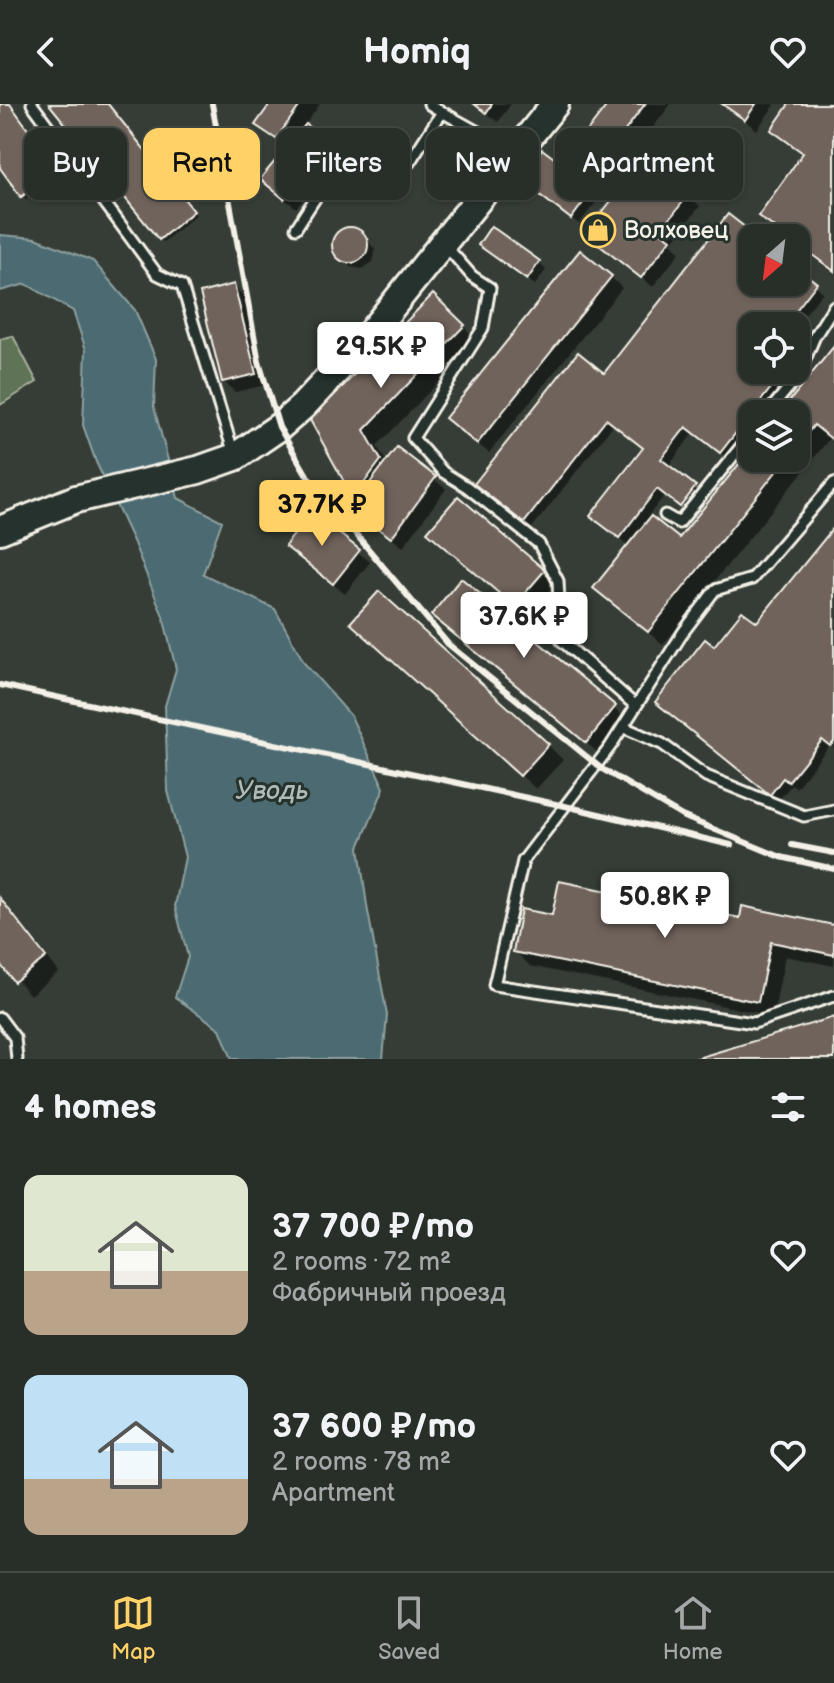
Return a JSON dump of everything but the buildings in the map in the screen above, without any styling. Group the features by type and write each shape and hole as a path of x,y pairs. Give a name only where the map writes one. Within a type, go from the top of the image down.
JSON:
{"main road":[{"path":"537,128 555,104"},
{"path":"0,530 76,499 198,470 235,457 279,427 365,340 479,200"}],"lane":[{"path":"32,104 157,274 182,286 235,457"},
{"path":"429,104 471,128"},
{"path":"296,228 327,180 409,163 442,112"},
{"path":"444,243 472,276 490,288 488,301 483,328 413,438 443,472 539,544 558,581 561,640 636,706"},
{"path":"778,400 798,376 815,336 834,306"},
{"path":"665,515 679,523 738,450"},
{"path":"834,483 752,579 715,590 684,631 623,727 523,861 494,985 754,1023 834,996"},
{"path":"623,727 662,744 706,776 804,816 834,810"},
{"path":"0,1018 15,1038 17,1059"}],"green space":[{"path":"13,336 37,382 0,405 0,339"}],"water":[{"name":"Уводь","path":"0,235 36,238 93,261 135,310 156,359 154,407 178,498 222,521 203,574 275,609 305,664 351,716 384,788 359,847 387,1015 383,1059 232,1059 220,1029 175,997 188,957 175,906 185,857 168,791 165,706 176,669 163,616 83,425 86,350 73,311 26,284 0,291"}],"railway":[{"path":"212,104 259,362 279,427 308,477 448,644 602,769 682,816 781,857 834,869"},
{"path":"0,685 565,806 731,845"},
{"path":"792,845 834,853"}],"place":[{"name":"Волховец","path":"598,230"}]}
